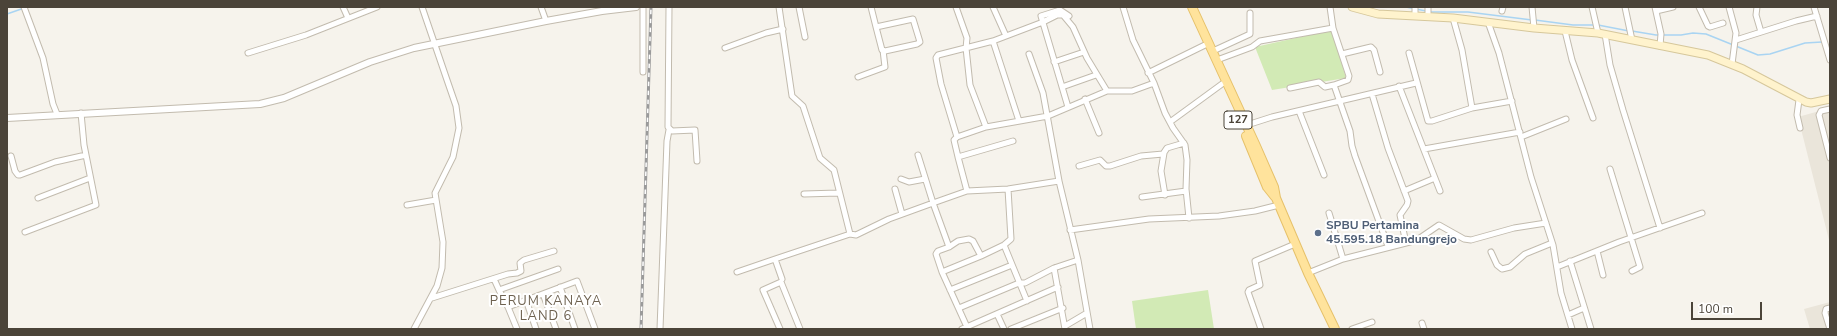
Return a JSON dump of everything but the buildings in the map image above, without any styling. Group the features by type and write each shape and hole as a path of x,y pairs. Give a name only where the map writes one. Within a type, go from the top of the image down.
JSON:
{"main road":[{"name":"127","path":"1188,7 1205,41 1213,51 1274,187 1277,201"},
{"name":"127","path":"1192,7 1222,84 1267,187 1277,201 1308,273 1335,329"},
{"path":"1356,7 1378,14 1428,11 1454,18 1534,26 1565,31 1630,35 1699,52 1732,64 1783,90 1799,100 1809,103 1830,99"}],"street":[{"path":"343,7 348,18"},
{"path":"248,53 306,35 377,7"},
{"path":"414,329 432,298 442,268 443,242 435,193 453,157 459,128 456,106 422,7"},
{"path":"541,7 546,21"},
{"path":"7,118 57,114 260,104 284,98 370,62 414,48 435,45 601,9 636,7"},
{"path":"642,72 643,7"},
{"path":"779,7 792,96 804,108 820,158 834,170 838,193 850,234"},
{"path":"799,7 805,37"},
{"path":"858,77 884,67 883,50 871,7"},
{"path":"956,7 967,38 966,48 970,85 986,127"},
{"path":"992,7 1006,36"},
{"path":"1123,7 1132,40 1154,83 1170,122 1184,143 1187,160 1186,191 1189,218"},
{"path":"1290,88 1319,82 1325,87 1334,85 1349,78 1333,28 1330,7"},
{"path":"1532,7 1534,14 1534,26"},
{"path":"1592,7 1660,228"},
{"path":"1625,7 1630,35"},
{"path":"1660,43 1662,34 1655,9 1673,7"},
{"path":"1699,7 1708,26 1710,27 1723,23"},
{"path":"1729,7 1736,33 1732,64"},
{"path":"1757,7 1756,15 1761,32"},
{"path":"1814,7 1830,60"},
{"path":"1066,18 1069,16 1059,8 1041,16 1068,108"},
{"path":"660,329 667,141 670,130 668,127 668,9"},
{"path":"26,10 43,58 53,104 57,114"},
{"path":"1213,51 1250,34 1250,13"},
{"path":"957,137 935,60 938,55 993,41 1043,22 1057,15 1066,18 1073,27 1096,75 1107,91"},
{"path":"1735,45 1761,32 1817,16"},
{"path":"1454,18 1462,50 1472,108"},
{"path":"876,27 910,19 914,20 919,43 883,50"},
{"path":"1488,22 1499,53 1531,177 1552,243 1561,292 1572,329"},
{"path":"1217,60 1252,48 1260,41 1333,28"},
{"path":"725,48 766,33 783,29"},
{"path":"1565,31 1572,60 1593,118"},
{"path":"993,41 1019,121"},
{"path":"1148,73 1205,41"},
{"path":"1342,54 1371,47 1374,50 1380,72"},
{"path":"1054,62 1084,52"},
{"path":"1409,53 1416,83 1428,121 1472,108 1512,101"},
{"path":"1029,54 1043,94 1048,116 1059,181 1078,260 1090,329"},
{"path":"1062,87 1096,75"},
{"path":"967,191 954,140 957,137 986,127 1048,116 1085,99 1107,91 1132,91 1154,83"},
{"path":"1247,126 1299,111 1416,83"},
{"path":"1170,122 1222,84"},
{"path":"1334,85 1341,101 1351,134 1354,151 1388,246"},
{"path":"1400,86 1440,191"},
{"path":"1372,94 1388,148 1408,203 1400,215 1406,243"},
{"path":"1085,99 1099,133"},
{"path":"1799,100 1797,115 1800,128"},
{"path":"1830,109 1821,111 1819,115 1830,158"},
{"path":"1299,111 1324,175"},
{"path":"25,232 95,206 97,203 90,178 81,113"},
{"path":"1424,149 1520,134 1566,119"},
{"path":"670,130 695,131 697,161"},
{"path":"958,157 1013,141"},
{"path":"1164,195 1161,171 1164,153 1167,148 1184,143"},
{"path":"1079,166 1100,160 1106,166 1110,166 1140,156 1164,153"},
{"path":"11,156 15,171 18,175 55,162 86,155"},
{"path":"918,155 933,203 949,246"},
{"path":"1610,169 1640,267 1632,271"},
{"path":"38,198 90,178"},
{"path":"1404,191 1435,178"},
{"path":"901,179 909,182 925,179"},
{"path":"737,272 850,234 856,235 902,214 967,191 1008,189 1059,181"},
{"path":"895,189 902,214"},
{"path":"942,272 981,256 1004,245 1010,240 1012,236 1008,189"},
{"path":"1142,197 1186,191"},
{"path":"804,194 838,193"},
{"path":"407,205 436,200"},
{"path":"1070,230 1149,219 1189,218 1256,211 1277,201"},
{"path":"1329,213 1342,259"},
{"path":"1557,267 1631,238 1702,213"},
{"path":"1308,273 1342,259 1388,246 1417,240 1439,226 1468,240 1487,237 1514,228 1546,223"},
{"path":"981,256 973,241 969,239 958,241 936,254 942,272 959,308 964,328 974,327 997,314 1058,287"},
{"path":"1491,252 1497,265 1502,269 1510,267 1525,254 1552,243"},
{"path":"1261,329 1248,292 1249,290 1260,285 1255,261 1296,244"},
{"path":"1004,245 1027,301"},
{"path":"1597,251 1603,275"},
{"path":"432,298 521,271 520,263 524,260 554,252"},
{"path":"775,260 782,279"},
{"path":"959,308 1019,283 1025,283 1054,268 1078,260"},
{"path":"1570,261 1591,329"},
{"path":"950,290 1012,265"},
{"path":"499,290 558,268"},
{"path":"1054,268 1065,328 1087,313"},
{"path":"494,279 517,329"},
{"path":"508,307 577,282 595,329"},
{"path":"780,329 763,290 781,282 800,329"},
{"path":"560,288 575,329"},
{"path":"543,294 556,329"},
{"path":"526,300 536,329"},
{"path":"1011,329 1062,308"},
{"path":"1568,315 1584,308"},
{"path":"1830,308 1826,309 1825,313 1830,329"},
{"path":"997,314 1004,329"},
{"path":"1352,329 1372,322"},
{"path":"1422,323 1424,329"}],"shaded area":[{"path":"1830,108 1830,244 1798,117"},
{"path":"1830,302 1830,329 1810,329 1804,309"}],"green space":[{"path":"1332,30 1346,78 1272,90 1255,47"},
{"path":"1208,290 1214,329 1136,329 1132,301"}],"waterway":[{"path":"7,14 27,7"},
{"path":"1406,7 1426,11"},
{"path":"1430,12 1468,12 1532,20"},
{"path":"1535,20 1573,25 1598,25 1629,31"},
{"path":"1632,31 1656,35 1681,35 1693,33 1706,34 1758,55 1770,54 1805,43 1822,42"}],"railway":[{"path":"641,329 651,7"}],"place":[{"name":"SPBU Pertamina 45.595.18 Bandungrejo","path":"1318,233"}],"district":[{"name":"PERUM KANAYA LAND 6","path":"546,310"}]}
